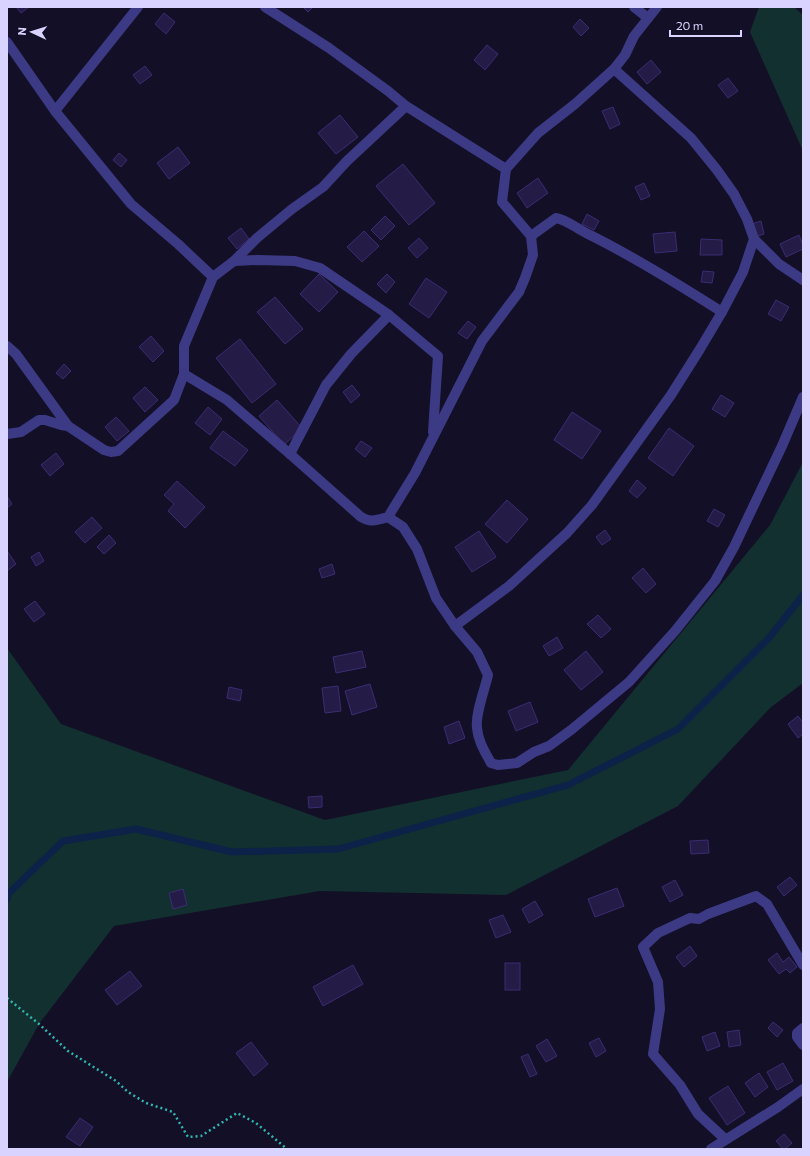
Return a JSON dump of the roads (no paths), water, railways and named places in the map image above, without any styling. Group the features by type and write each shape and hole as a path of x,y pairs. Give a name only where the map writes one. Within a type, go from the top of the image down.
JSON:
{"street":[{"path":"56,112 138,7"},
{"path":"634,7 648,18"},
{"path":"184,374 227,400 361,517 367,521 375,521 388,517 415,473 482,341 519,292 533,255 531,236 502,202 506,169 538,133 575,104 614,69 625,54 634,36 657,7"},
{"path":"270,8 388,90 406,106 506,169"},
{"path":"7,42 56,112 131,204 178,244 213,277"},
{"path":"614,69 691,138 734,194 747,219 754,238 780,264 803,280"},
{"path":"7,346 16,354 68,426 104,450 111,452 118,451 174,400 184,374 184,346 213,277 234,261 257,238 292,209 323,187 347,161 406,106"},
{"path":"531,236 556,218 563,219 577,228 619,249 722,312"},
{"path":"455,626 510,586 567,533 592,505 671,395 722,312 743,272 754,238"},
{"path":"234,261 295,261 320,268 389,315 438,356 433,437"},
{"path":"290,454 326,385 351,354 389,315"},
{"path":"388,517 403,527 417,549 436,598 455,626 477,652 488,675 476,722 482,747 491,763 498,765 517,763 534,752 549,746 571,730 629,682 675,632 715,581 734,547 782,446 803,397"},
{"path":"7,434 21,432 39,420 45,420 68,426"},
{"path":"725,1139 698,1114 680,1085 653,1054 660,1009 658,982 643,947 658,933 690,918 699,919 708,914 756,896 767,904 803,965"},
{"path":"803,1028 797,1033 797,1037 803,1045"},
{"path":"711,1149 778,1107 803,1089"}],"waterway":[{"path":"7,899 8,894 63,841 136,829 232,852 338,849 568,785 678,729 769,638 803,595"}]}
